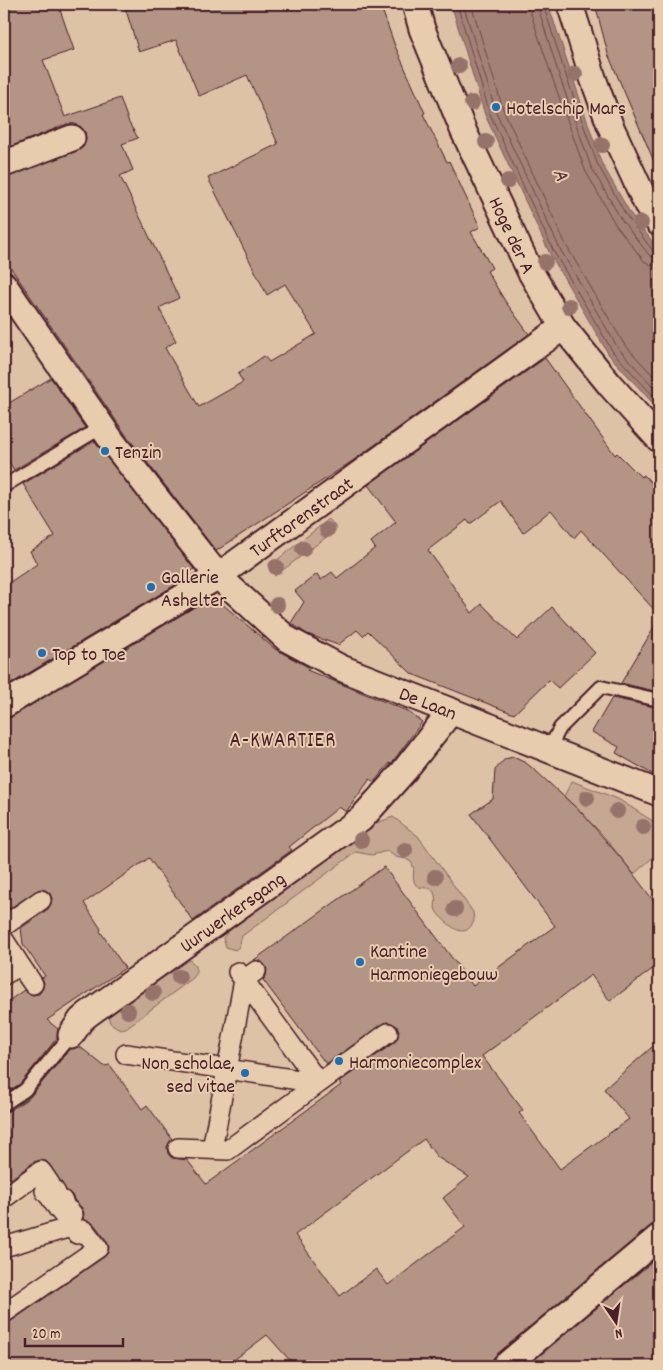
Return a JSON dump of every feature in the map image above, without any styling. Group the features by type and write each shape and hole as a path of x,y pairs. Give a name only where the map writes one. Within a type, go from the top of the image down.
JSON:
{"street":[{"name":"Hoge der A","path":"415,4 422,29 464,132 530,270 563,327 610,385 659,439"},
{"path":"570,4 610,125 648,207 659,223"},
{"path":"4,164 72,138"},
{"name":"De Laan","path":"4,285 102,427 218,576 287,639 341,668 659,793"},
{"name":"Turftorenstraat","path":"4,705 218,576 563,327"},
{"name":"Uurwerkersgang","path":"71,1035 81,1020 88,1014 361,819 404,771 451,711"},
{"path":"4,926 41,900"},
{"path":"4,940 33,984"},
{"path":"4,975 20,965"},
{"path":"212,1149 246,974 319,1083"},
{"path":"178,1148 228,1150 388,1033"},
{"path":"126,1054 319,1083"},
{"path":"4,1198 41,1171 50,1184 48,1185 50,1187 45,1191 48,1195 54,1190 56,1193 50,1197 55,1205 62,1200 64,1204 58,1209 64,1216 70,1211 73,1215 66,1220 77,1234 82,1230 83,1233 85,1231 98,1248 4,1313"},
{"path":"4,1247 72,1227"},
{"path":"505,1366 659,1237"}],"lane":[{"path":"4,486 102,427"},
{"path":"548,749 560,728 601,687 659,700"},
{"name":"Uurwerkersgang","path":"4,1104 26,1090 71,1035"}],"shaded area":[{"path":"329,519 337,529 275,576 268,567"},
{"path":"572,781 618,799 659,825 659,852 634,874 602,834 564,796"},
{"path":"393,817 418,836 473,912 474,921 468,929 460,931 439,915 435,908 434,892 431,889 416,885 411,862 396,857 387,851 372,855 356,852 242,936 239,947 235,950 226,947 223,938 229,931 371,825"},
{"path":"185,960 190,960 196,966 196,974 193,978 126,1028 120,1029 110,1023 108,1015"}],"water":[{"name":"A","path":"451,4 548,4 601,162 630,213 659,250 659,410 609,355 550,254 485,115"}],"building":[{"path":"4,4 58,4 74,50 43,60 65,117 120,98 129,123 138,138 122,144 133,170 120,176 179,298 159,308 176,341 165,348 199,407 243,382 238,374 264,356 269,362 316,334 285,284 267,295 208,178 278,144 247,75 199,96 176,40 139,52 124,4 380,4 395,46 425,113 423,114 447,162 449,161 480,227 471,232 492,268 487,271 505,301 529,334 351,462 216,551 126,435 4,258 4,178 77,151 83,147 86,140 85,132 81,127 67,124 4,149"},
{"path":"595,4 659,4 659,173 608,54"},
{"path":"545,358 615,455 617,453 641,477 644,475 659,491 659,615 581,530 574,538 551,510 523,533 501,501 470,524 467,520 428,550 472,613 482,604 517,640 552,607 595,653 558,688 549,680 514,714 412,674 368,631 363,636 357,630 338,645 307,634 291,623 304,602 295,591 317,574 321,580 332,572 337,578 375,548 371,542 396,522 368,485"},
{"path":"51,378 85,428 14,470 4,454 4,406"},
{"path":"94,441 194,569 187,573 190,576 4,688 4,586 37,564 30,551 55,536 23,484"},
{"path":"213,596 275,649 310,668 307,670 407,711 422,722 391,764 374,782 370,779 346,812 339,807 289,847 292,850 193,921 149,858 84,903 125,968 47,1020 58,1029 57,1038 20,1084 4,1094 4,1004 24,990 29,994 39,994 44,983 42,978 45,976 23,944 21,928 48,909 52,899 50,893 40,889 4,912 4,719 11,717"},
{"path":"659,619 659,692 621,683"},
{"path":"612,698 659,708 659,778 616,753 619,747 592,732"},
{"path":"513,757 526,763 583,814 625,863 659,908 659,964 610,1001 591,975 482,1056 523,1110 519,1113 560,1169 629,1119 604,1089 659,1041 659,1223 650,1226 496,1355 491,1366 295,1366 267,1335 226,1366 4,1366 4,1324 10,1322 104,1257 108,1253 109,1247 107,1241 94,1224 83,1219 84,1213 82,1208 66,1190 46,1161 34,1162 4,1184 4,1112 9,1111 30,1097 70,1049 79,1046 104,1066 110,1065 142,1109 147,1105 172,1139 167,1147 168,1154 172,1158 187,1160 206,1184 341,1085 339,1082 395,1042 398,1037 399,1031 397,1026 386,1022 326,1064 263,980 267,970 265,965 260,961 254,960 384,867 473,986 555,926 471,814 493,799 495,770 505,759","holes":["424,1139 437,1157 469,1177 443,1198 465,1227 388,1285 376,1269 340,1296 295,1235"]},
{"path":"659,1256 659,1358 649,1366 527,1366"}],"place":[{"name":"Hotelschip Mars","path":"496,107"},
{"name":"Tenzin","path":"105,451"},
{"name":"Gallerie Ashelter","path":"151,587"},
{"name":"Top to Toe","path":"42,653"},
{"name":"Kantine Harmoniegebouw","path":"360,962"},
{"name":"Harmoniecomplex","path":"339,1061"},
{"name":"Non scholae, sed vitae","path":"245,1073"}],"district":[{"name":"A-KWARTIER","path":"283,739"}]}
